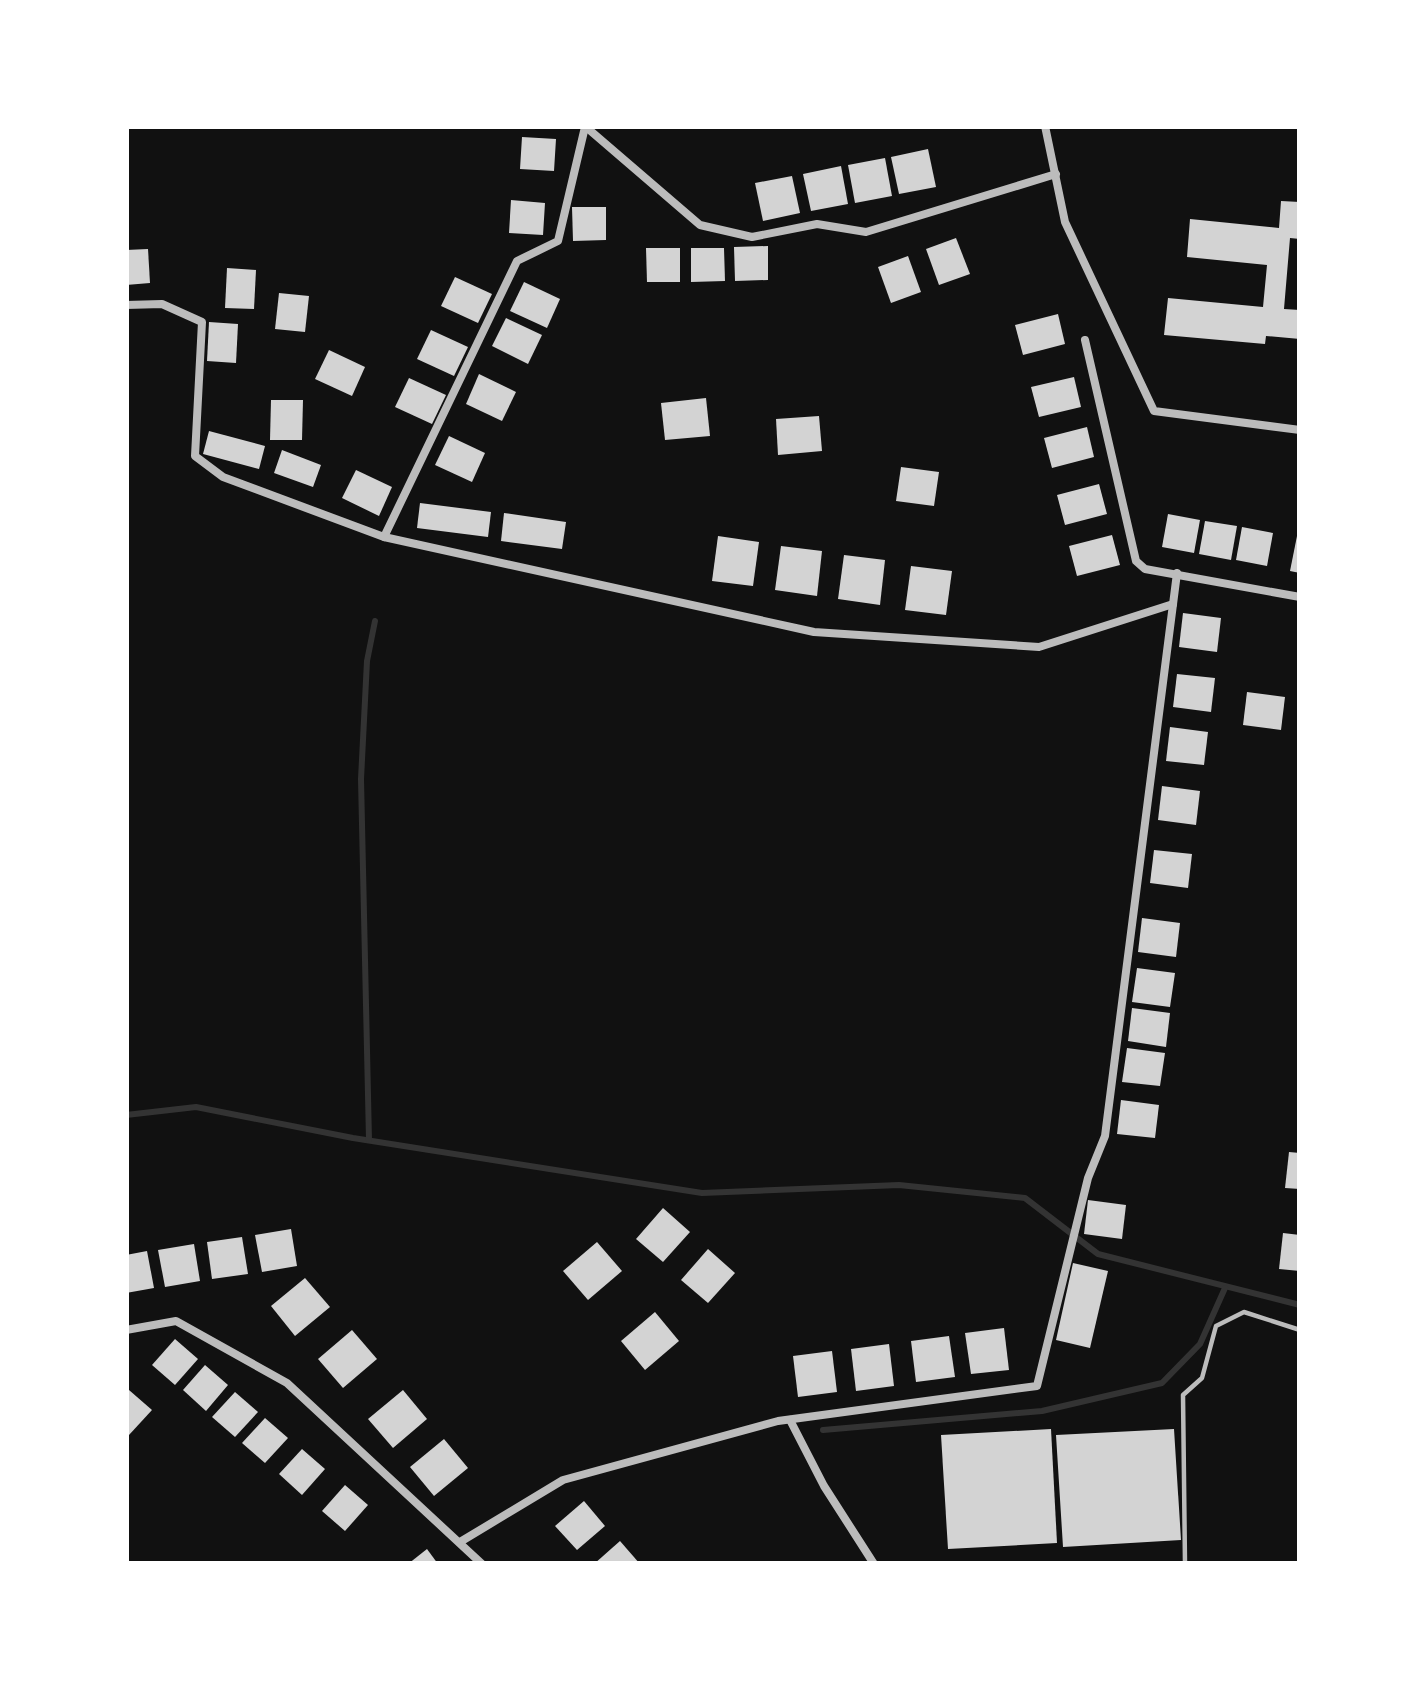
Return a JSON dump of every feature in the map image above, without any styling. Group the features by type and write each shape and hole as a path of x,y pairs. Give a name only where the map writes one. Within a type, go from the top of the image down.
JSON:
{"street":[{"path":"384,537 517,261 558,241 586,126 700,225 752,237 817,224 866,232 1056,174"},
{"path":"1046,126 1065,223 1154,411 1300,430"},
{"path":"126,305 162,304 202,322 195,457 223,477 384,537 814,632 1039,647 1173,604"},
{"path":"1084,340 1136,562 1145,569 1300,597"},
{"path":"460,1542 563,1480 790,1420 1037,1385 1088,1178 1105,1136 1177,573"},
{"path":"126,1330 176,1321 287,1383 482,1564"},
{"path":"790,1420 824,1486 874,1564"}],"lane":[{"path":"1185,1564 1183,1395 1202,1378 1216,1326 1244,1312 1300,1330"}],"building":[{"path":"522,137 556,139 554,171 520,169"},
{"path":"928,149 936,187 899,194 891,157"},
{"path":"885,158 892,196 855,203 848,165"},
{"path":"841,166 848,204 811,211 803,174"},
{"path":"792,176 800,213 763,221 755,183"},
{"path":"511,200 545,203 543,235 509,233"},
{"path":"1281,201 1300,202 1300,239 1290,238 1284,309 1300,310 1300,339 1266,336 1265,344 1164,335 1168,298 1263,307 1267,265 1187,257 1190,219 1279,228"},
{"path":"572,207 606,207 606,240 573,241"},
{"path":"956,238 970,274 939,285 926,249"},
{"path":"768,246 768,280 735,281 734,247"},
{"path":"646,248 680,248 680,282 647,282"},
{"path":"691,248 724,248 725,281 691,282"},
{"path":"148,249 150,283 126,285 126,250"},
{"path":"908,256 921,292 891,303 878,267"},
{"path":"227,268 256,270 254,309 225,308"},
{"path":"455,277 492,294 478,323 441,306"},
{"path":"524,282 560,299 547,328 510,311"},
{"path":"279,293 309,296 305,332 275,329"},
{"path":"1058,314 1065,344 1023,355 1015,325"},
{"path":"506,318 542,335 528,364 492,346"},
{"path":"209,322 238,324 236,363 207,361"},
{"path":"431,330 468,347 454,376 417,359"},
{"path":"329,350 365,367 352,396 315,379"},
{"path":"479,374 516,392 502,421 466,404"},
{"path":"1074,377 1081,407 1039,417 1031,387"},
{"path":"409,378 446,395 432,424 395,407"},
{"path":"706,398 710,436 665,440 661,403"},
{"path":"271,400 303,400 302,440 270,440"},
{"path":"819,416 822,451 778,455 776,419"},
{"path":"1087,427 1094,457 1052,468 1044,438"},
{"path":"209,431 265,446 259,469 203,454"},
{"path":"449,436 485,453 472,482 435,465"},
{"path":"282,450 321,465 313,487 274,473"},
{"path":"901,467 939,472 934,506 896,501"},
{"path":"356,470 392,487 379,516 342,498"},
{"path":"1099,484 1107,514 1065,525 1057,495"},
{"path":"420,503 491,512 488,537 417,528"},
{"path":"504,513 566,522 562,549 501,541"},
{"path":"1168,514 1200,520 1194,553 1162,547"},
{"path":"1205,521 1237,526 1231,560 1199,554"},
{"path":"1242,527 1273,533 1267,566 1236,560"},
{"path":"1300,531 1300,573 1290,571"},
{"path":"1112,535 1120,565 1077,576 1069,546"},
{"path":"718,536 759,542 753,586 712,581"},
{"path":"781,546 822,551 817,596 775,590"},
{"path":"844,555 885,560 880,605 838,599"},
{"path":"911,566 952,571 946,615 905,610"},
{"path":"1183,613 1221,618 1217,652 1179,647"},
{"path":"1177,674 1215,678 1211,712 1173,707"},
{"path":"1247,692 1285,697 1281,730 1243,725"},
{"path":"1170,727 1208,732 1204,765 1166,761"},
{"path":"1162,786 1200,791 1196,825 1158,820"},
{"path":"1154,850 1192,854 1188,888 1150,883"},
{"path":"1142,918 1180,923 1176,957 1138,952"},
{"path":"1137,968 1175,973 1170,1007 1132,1002"},
{"path":"1132,1008 1170,1013 1166,1047 1128,1041"},
{"path":"1127,1048 1165,1053 1160,1086 1122,1082"},
{"path":"1121,1100 1159,1105 1155,1138 1117,1134"},
{"path":"1289,1152 1300,1153 1300,1189 1285,1188"},
{"path":"1088,1200 1126,1205 1122,1239 1084,1234"},
{"path":"663,1208 690,1232 663,1262 636,1239"},
{"path":"291,1229 297,1266 262,1272 255,1235"},
{"path":"1283,1233 1300,1235 1300,1271 1279,1269"},
{"path":"242,1237 248,1274 212,1279 207,1242"},
{"path":"597,1242 622,1271 588,1300 563,1271"},
{"path":"194,1244 200,1281 165,1287 158,1250"},
{"path":"708,1249 735,1273 708,1303 681,1280"},
{"path":"147,1251 154,1288 126,1293 126,1255"},
{"path":"1073,1263 1108,1271 1090,1348 1056,1340"},
{"path":"305,1278 330,1307 295,1336 271,1306"},
{"path":"655,1312 679,1341 645,1370 621,1341"},
{"path":"1004,1328 1009,1370 971,1374 965,1333"},
{"path":"352,1330 377,1359 343,1388 318,1359"},
{"path":"949,1336 955,1377 916,1382 911,1341"},
{"path":"175,1339 198,1359 175,1385 152,1365"},
{"path":"889,1344 894,1386 856,1391 851,1349"},
{"path":"832,1351 837,1392 798,1397 793,1356"},
{"path":"205,1365 228,1385 206,1411 183,1390"},
{"path":"129,1390 152,1410 129,1435 126,1393"},
{"path":"403,1390 427,1419 393,1448 368,1419"},
{"path":"235,1392 258,1412 235,1437 212,1417"},
{"path":"265,1418 288,1438 265,1463 242,1443"},
{"path":"1051,1429 1057,1543 948,1549 941,1435"},
{"path":"1174,1429 1181,1540 1063,1547 1056,1435"},
{"path":"444,1439 468,1468 434,1496 410,1467"},
{"path":"302,1449 325,1469 302,1495 279,1474"},
{"path":"345,1485 368,1505 345,1531 322,1511"},
{"path":"584,1501 605,1526 577,1550 555,1526"},
{"path":"620,1541 640,1564 594,1564"},
{"path":"427,1549 438,1564 408,1564"}],"waterway":[{"path":"369,1140 361,779 367,661 375,621"},
{"path":"126,1115 196,1107 353,1138 702,1193 899,1185 1025,1198 1098,1254 1300,1305"},
{"path":"823,1430 1042,1411 1162,1383 1200,1344 1225,1288"}]}
